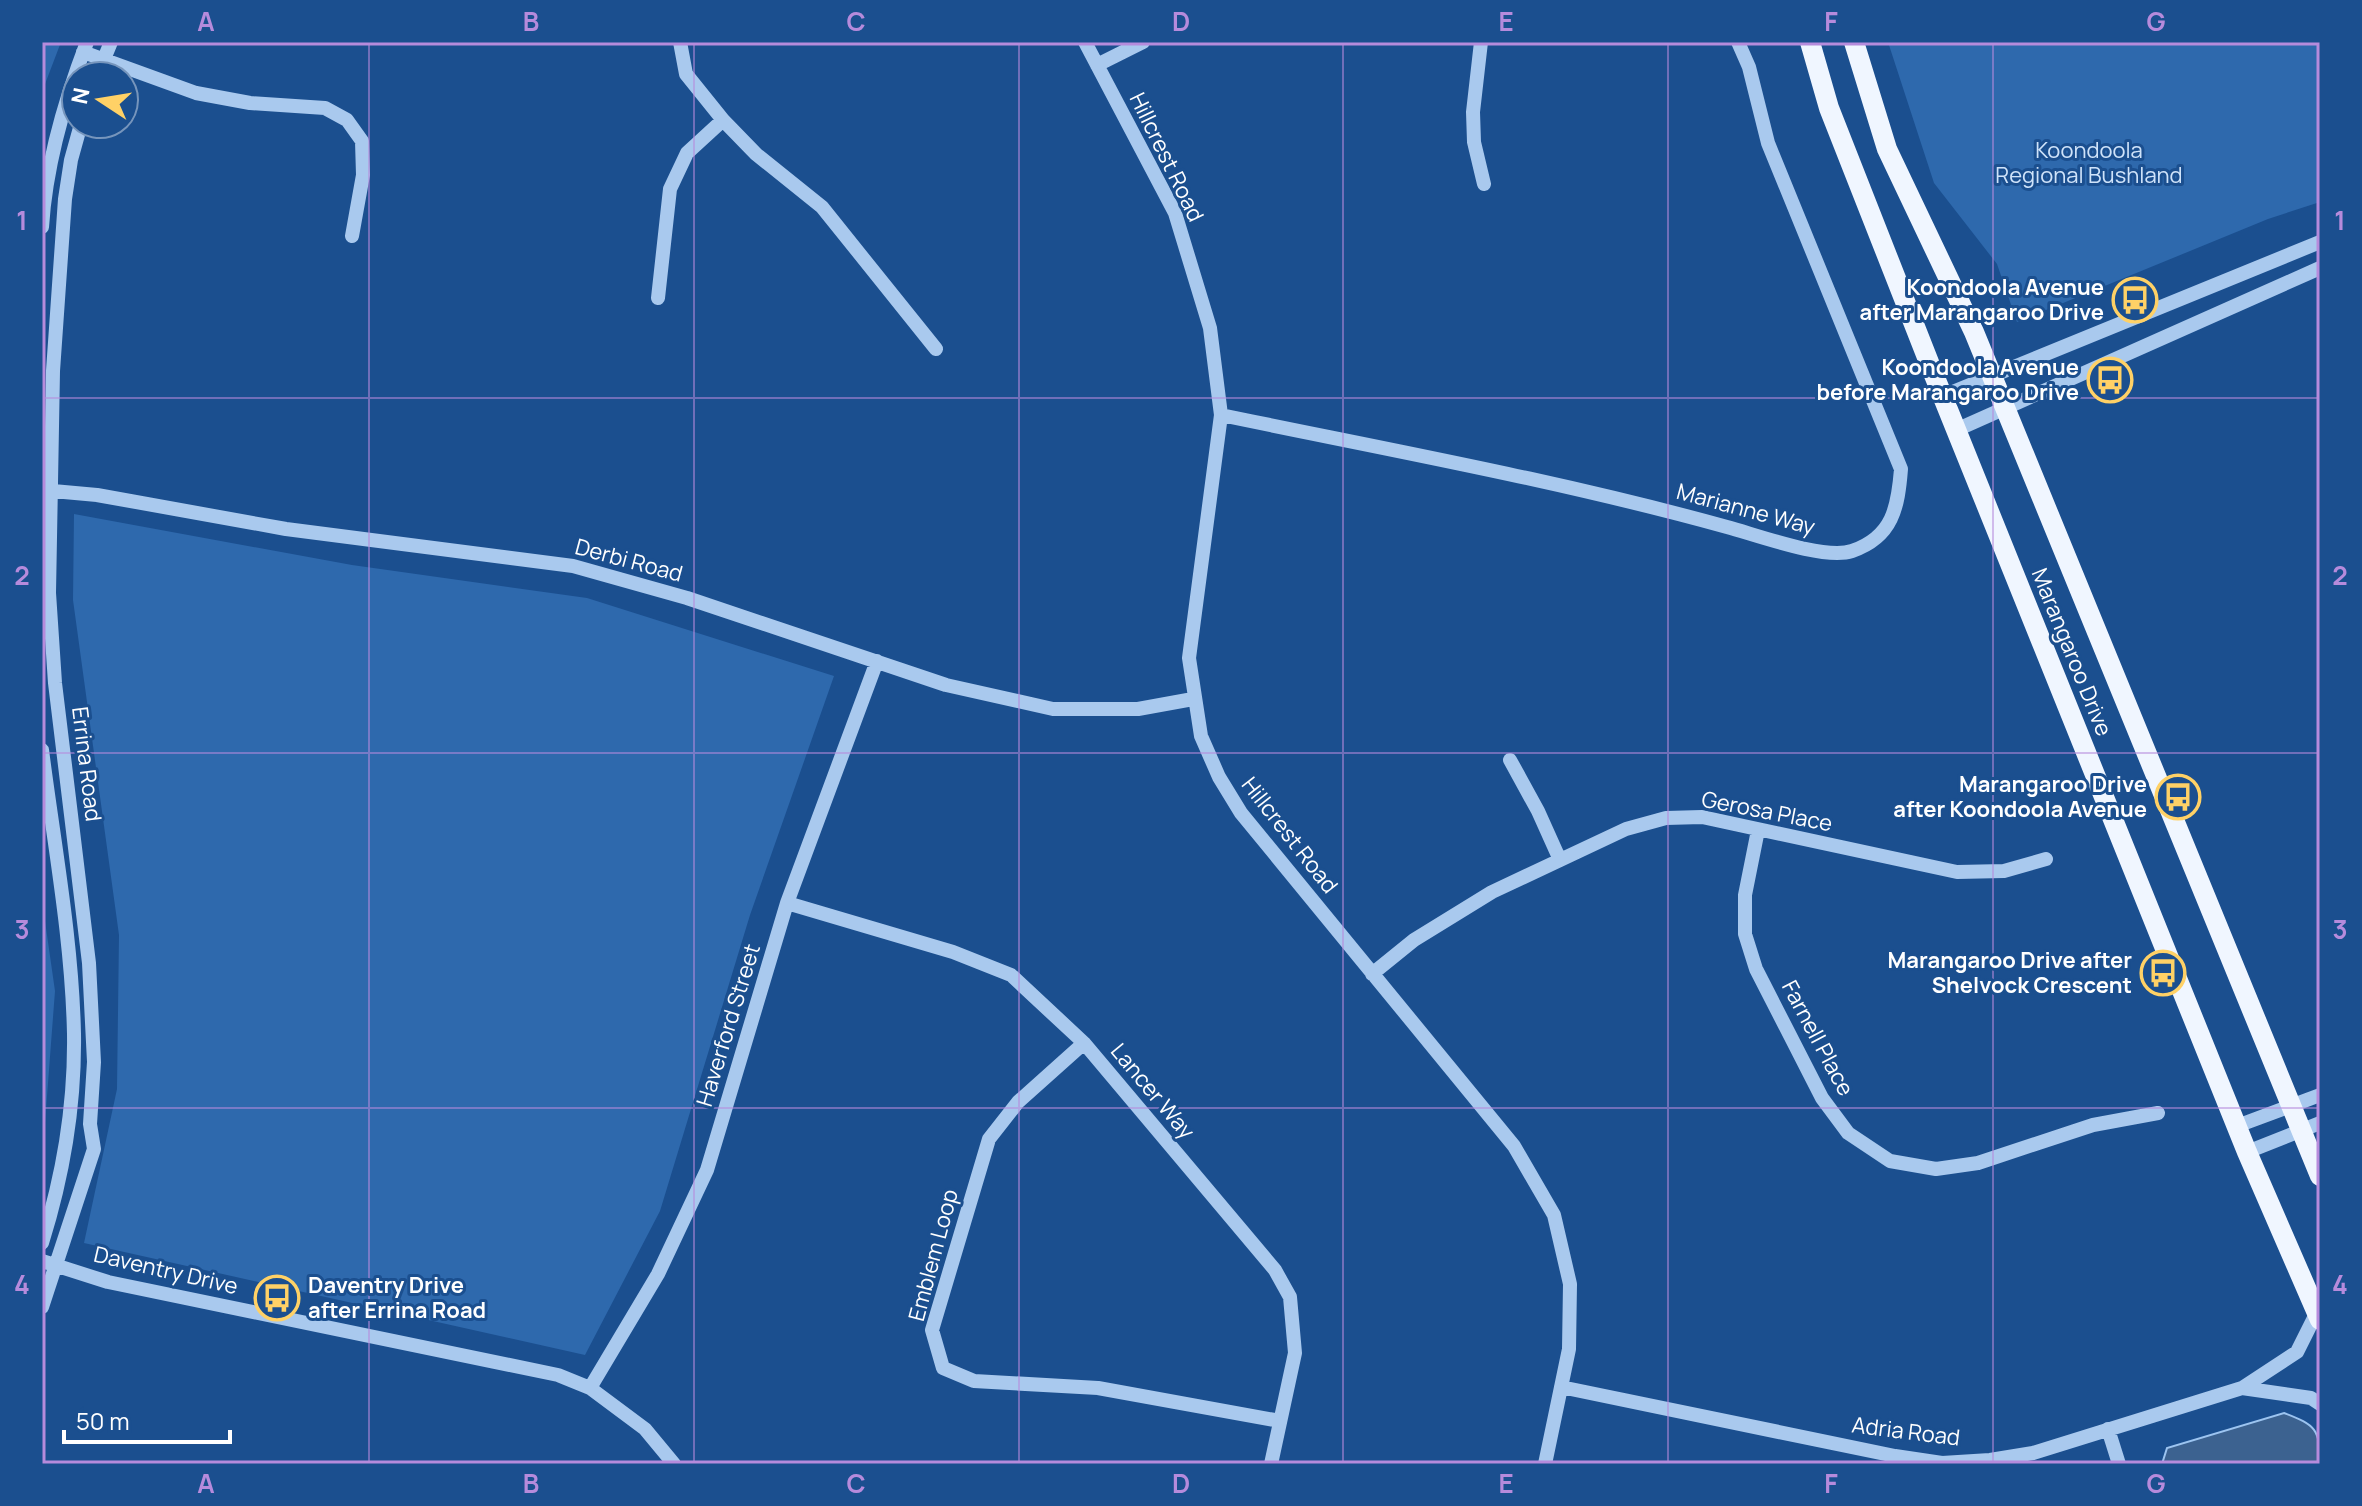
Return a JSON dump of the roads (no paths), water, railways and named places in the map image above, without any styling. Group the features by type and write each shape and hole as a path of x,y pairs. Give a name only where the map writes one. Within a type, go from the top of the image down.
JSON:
{"main road":[{"name":"Marangaroo Drive","path":"1810,42 1829,108 1956,430 2247,1152 2318,1316"},
{"name":"Marangaroo Drive","path":"1854,42 1887,149 1974,332 2293,1105 2312,1127 2320,1176"}],"street":[{"path":"680,42 686,74 723,120 756,154 822,207 936,349"},
{"name":"Hillcrest Road","path":"1085,42 1175,213 1210,328 1221,415 1189,658 1201,736 1219,777 1241,813 1514,1146 1554,1215 1570,1284 1569,1349 1545,1464"},
{"path":"1097,65 1143,42"},
{"path":"1481,42 1473,112 1474,142 1484,184"},
{"name":"Marianne Way","path":"1221,415 1646,504 1819,552 1851,551 1882,534 1897,509 1901,469 1768,143 1749,67 1738,42"},
{"path":"42,227 51,156 68,92 85,47 102,60"},
{"path":"140,74 196,93 250,103 325,108 347,120 362,141 363,175 352,236"},
{"path":"658,298 670,189 687,153 723,120"},
{"name":"Errina Road","path":"42,1307 49,1263 94,1149 90,1104 94,1062 89,963 55,683 46,490 65,199 77,140"},
{"path":"1943,396 2320,242"},
{"path":"1956,430 2320,268"},
{"name":"Derbi Road","path":"46,490 97,495 286,529 573,566 687,598 946,685 1053,709 1138,709 1193,699"},
{"name":"Haverford Street","path":"590,1388 658,1274 707,1170 787,903 877,661"},
{"name":"Errina Road","path":"42,750 69,961 74,1035 65,1147 42,1243"},
{"path":"1510,760 1560,860"},
{"name":"Gerosa Place","path":"1372,974 1414,940 1492,892 1626,829 1666,818 1702,817 1957,872 2004,871 2046,859"},
{"name":"Farnell Place","path":"1758,830 1745,895 1745,934 1756,969 1822,1098 1848,1133 1890,1161 1936,1169 1978,1163 2093,1125 2158,1113"},
{"name":"Lancer Way","path":"787,903 953,952 1011,975 1084,1043 1275,1270 1290,1297 1295,1353 1271,1464"},
{"name":"Emblem Loop","path":"1084,1043 1018,1102 989,1139 932,1330 943,1368 974,1381 1098,1388 1280,1421"},
{"path":"2237,1126 2320,1095"},
{"path":"2247,1152 2312,1127"},
{"name":"Daventry Drive","path":"49,1263 108,1282 558,1375 590,1388 645,1429 674,1464"},
{"name":"Adria Road","path":"1561,1387 1895,1456 1942,1463 1990,1460 2033,1453 2242,1388 2297,1352 2318,1316"},
{"name":"Adria Road","path":"2242,1388 2311,1398 2320,1404"},
{"path":"2108,1429 2119,1464"}],"place":[{"name":"Koondoola Avenue after Marangaroo Drive","path":"2135,300"},
{"name":"Koondoola Avenue before Marangaroo Drive","path":"2110,380"},
{"name":"Marangaroo Drive after Koondoola Avenue","path":"2178,797"},
{"name":"Marangaroo Drive after Shelvock Crescent","path":"2163,973"},
{"name":"Daventry Drive after Errina Road","path":"277,1298"}],"park label":[{"name":"Koondoola Regional Bushland","path":"2089,162"}]}
